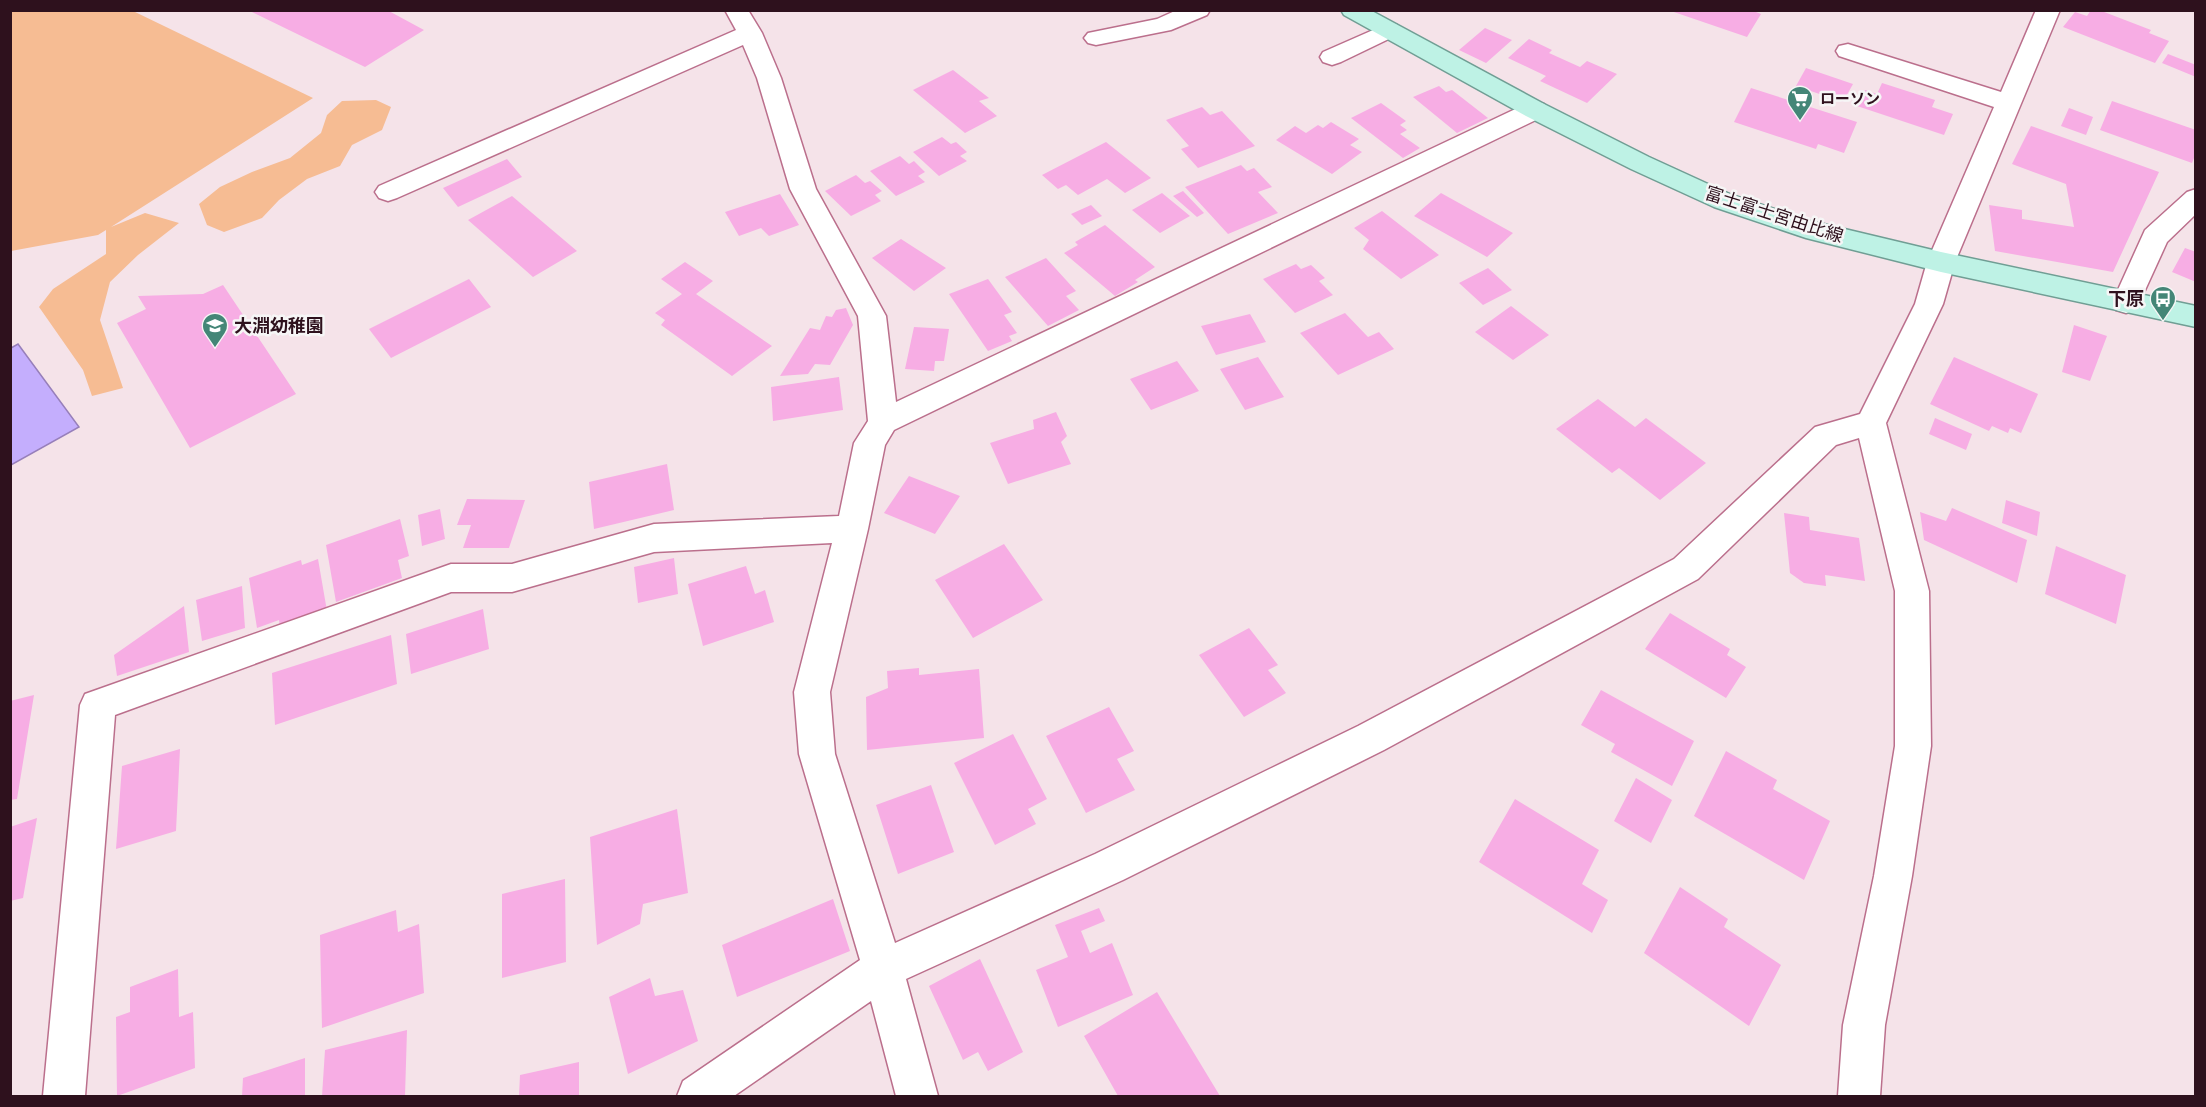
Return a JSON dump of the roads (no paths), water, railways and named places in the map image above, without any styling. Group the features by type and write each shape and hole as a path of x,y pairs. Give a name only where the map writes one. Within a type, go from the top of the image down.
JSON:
{"main road":[{"name":"富士富士宮由比線","path":"1352,10 1535,110 1640,163 1723,201 1806,229 1941,262 2196,316"}],"street":[{"path":"1096,38 1163,25 1199,10"},
{"path":"1859,1096 1864,1025 1893,876 1914,746 1912,591 1871,423 1929,304 1941,262 2048,10"},
{"path":"388,192 743,22 769,78 803,189 872,316 883,422"},
{"path":"1332,57 1389,30"},
{"path":"1848,51 2009,103"},
{"path":"917,1096 883,969 817,754 812,692 852,529 870,443 883,422 1535,110"},
{"path":"2126,303 2155,237 2196,198"},
{"path":"698,1096 883,969 1109,867 1371,738 1686,569 1826,436 1871,423"},
{"path":"64,1096 98,705 451,578 512,578 654,538 852,529"}],"place":[{"name":"ローソン","path":"1800,122"},
{"name":"下原","path":"2163,322"},
{"name":"大淵幼稚園","path":"215,349"}]}
